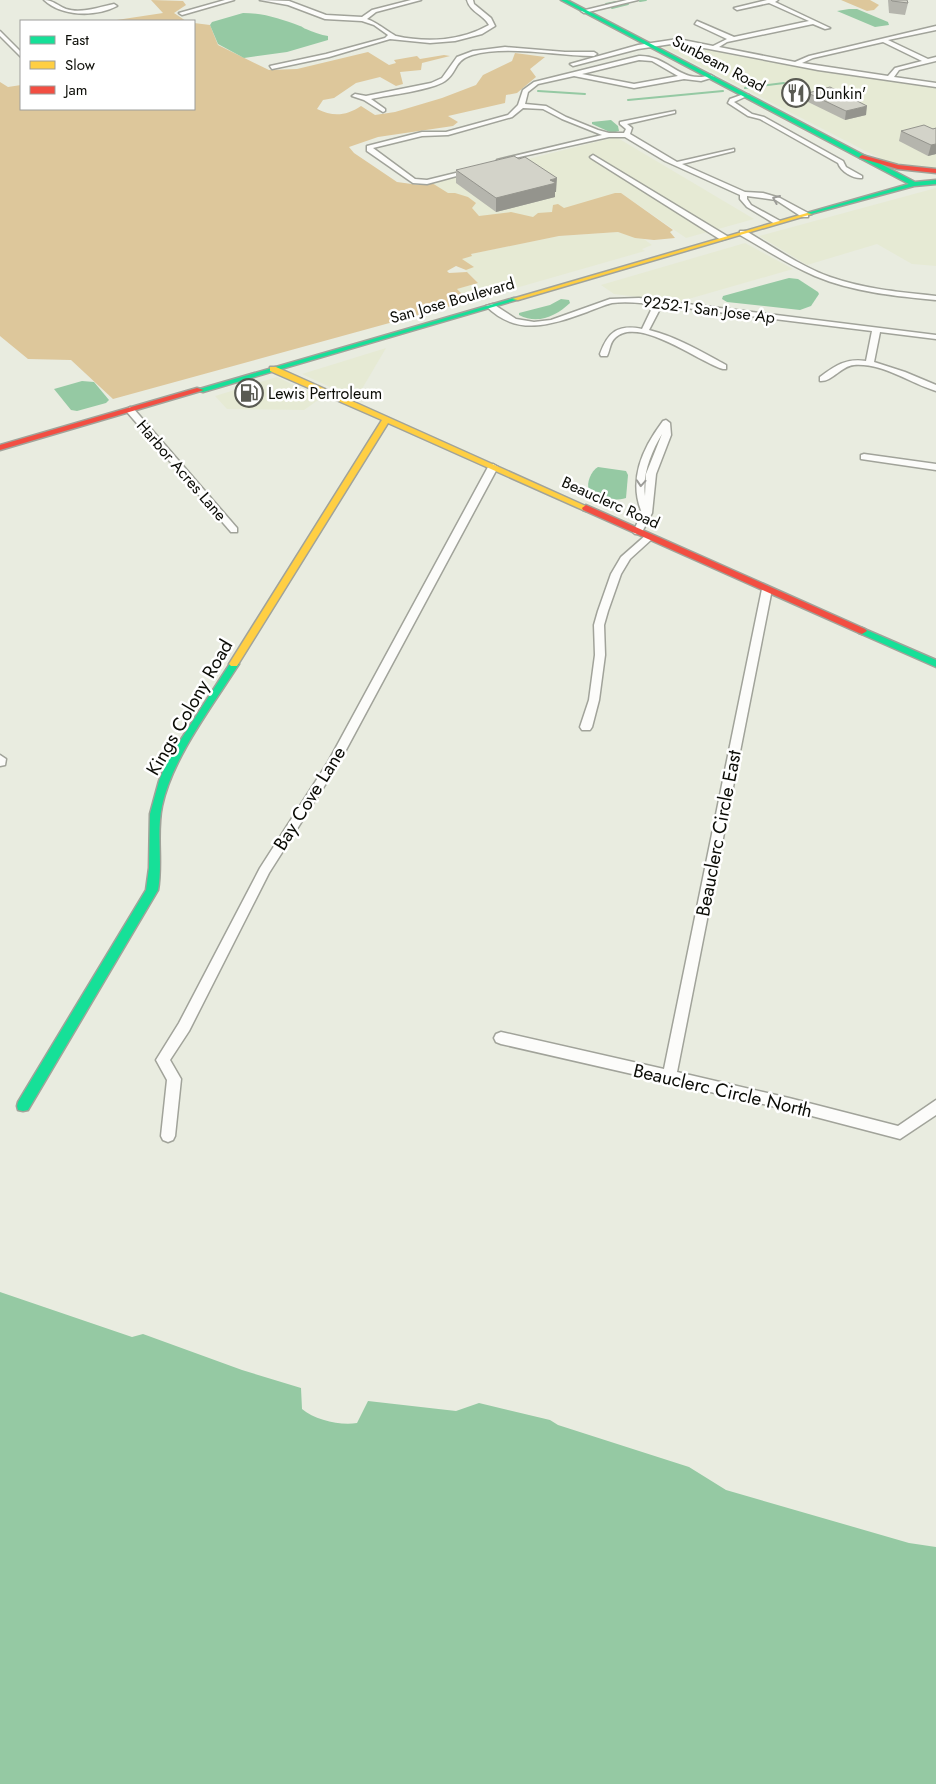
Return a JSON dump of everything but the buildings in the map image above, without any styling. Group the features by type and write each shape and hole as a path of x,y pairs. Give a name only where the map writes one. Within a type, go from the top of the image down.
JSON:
{"street":[{"path":"47,0 64,12 114,6"},
{"path":"182,13 223,0 231,0"},
{"path":"263,0 289,3 325,17 370,21 390,34 390,37"},
{"path":"363,19 374,12 418,0"},
{"path":"272,67 327,56 390,37 408,41 438,42 469,38 480,34 492,26 489,19 471,5 470,0"},
{"name":"Sunbeam Road","path":"563,0 914,184"},
{"path":"584,11 635,0"},
{"path":"737,8 772,1 827,28"},
{"path":"714,48 731,40 814,22"},
{"path":"697,23 731,40 745,44"},
{"path":"795,64 810,57 903,34 936,28"},
{"path":"1,35 20,54"},
{"path":"884,40 925,60"},
{"path":"566,66 649,45 678,41 795,64 936,85"},
{"path":"753,48 760,52"},
{"path":"367,89 353,98 366,98 433,84 444,78 459,58 473,53 505,49 565,54 610,54"},
{"path":"478,170 427,182 413,182 370,151 369,146 422,134 446,134 510,116 521,106 527,88 547,79 647,57 685,77 696,80 711,77"},
{"path":"889,78 895,70 925,60 936,59"},
{"path":"570,73 634,86 685,77"},
{"path":"746,95 732,100 731,103 750,115 762,118 841,162 843,168 860,177"},
{"path":"366,98 383,110"},
{"path":"521,106 544,107 576,123 608,135"},
{"path":"626,135 629,128 622,124 673,112"},
{"path":"491,165 495,162 608,135 626,135 676,164 744,194 770,196 805,215"},
{"path":"825,153 845,148"},
{"path":"676,164 732,150"},
{"path":"593,157 724,238"},
{"path":"862,157 898,168 936,172"},
{"path":"874,195 881,182 880,167"},
{"name":"San Jose Boulevard","path":"914,184 919,178 936,172"},
{"name":"San Jose Boulevard","path":"0,448 778,222 914,184 936,182"},
{"path":"744,194 743,199 749,206 778,222"},
{"path":"742,233 812,272 828,278 877,291 936,298"},
{"name":"9252-1 San Jose Ap","path":"490,306 514,320 534,324 560,320 610,302 628,300 936,337"},
{"path":"645,330 658,303"},
{"path":"604,354 611,336 616,333 645,330 683,346 723,367"},
{"path":"870,364 876,330"},
{"path":"823,379 843,364 853,362 870,364 936,388"},
{"name":"Beauclerc Road","path":"273,369 936,664"},
{"name":"Harbor Acres Lane","path":"130,410 234,530"},
{"name":"Kings Colony Road","path":"23,1106 152,890 157,872 154,831 156,806 171,764 386,420"},
{"path":"638,532 647,512 651,474 667,435 666,423 657,433 642,473 640,497 647,512"},
{"path":"864,457 936,467"},
{"path":"646,461 656,464"},
{"name":"Bay Cove Lane","path":"168,1136 174,1079 163,1060 184,1027 264,871 333,763 493,467"},
{"path":"586,727 594,700 600,655 599,625 603,611 616,574 626,557 649,537"},
{"name":"Beauclerc Circle East","path":"669,1076 768,589"},
{"name":"Beauclerc Circle North","path":"502,1038 669,1076 900,1133 928,1115 936,1106"}],"shaded area":[{"path":"151,0 183,1 186,5 174,13 184,20 117,20 163,13"},
{"path":"841,0 870,0 879,5 874,10 867,11"},
{"path":"857,9 888,22 889,25 875,27 837,11"},
{"path":"243,13 265,15 279,19 328,36 328,40 287,52 244,58 218,44 210,25 212,22"},
{"path":"195,23 210,25 218,45 269,70 297,69 368,52 389,65 396,63 394,60 417,56 420,59 444,55 450,56 422,63 421,70 400,72 403,84 396,86 380,77 356,83 334,98 323,100 317,109 334,114 350,112 361,106 375,115 395,112 442,98 476,85 483,75 512,61 515,53 545,57 530,69 536,77 517,93 506,95 505,103 448,116 458,122 453,126 378,137 349,147 354,153 397,182 419,185 432,183 448,193 468,197 476,203 472,208 479,216 511,212 533,217 538,213 552,212 553,205 558,204 564,208 615,193 621,193 673,230 670,232 675,238 654,240 635,238 618,232 559,236 471,254 472,256 462,259 474,267 466,270 456,266 447,271 449,273 467,272 478,283 457,289 462,294 474,296 481,294 484,297 113,399 71,360 28,359 0,336 0,82 8,87 20,85 20,110 195,110"},
{"path":"677,43 691,44 731,55 836,74 931,87 936,81 936,168 926,169 887,162 661,46"},
{"path":"611,120 618,126 619,131 612,133 592,124 592,122"},
{"path":"616,137 754,219 686,238 621,193 533,217 479,216 432,183"},
{"path":"936,188 936,266 912,264 877,244 807,265 759,236"},
{"path":"618,232 644,239 652,245 642,249 645,251 484,297 481,294 474,297 471,294 462,294 457,289 478,283 465,270 473,267 461,259 471,256 470,254 559,236"},
{"path":"745,243 793,269 678,302 614,294 601,285"},
{"path":"789,278 798,279 818,292 819,294 811,306 800,310 727,302 722,299 723,296"},
{"path":"561,299 569,300 570,303 559,312 546,318 533,319 519,315 519,313 550,305"},
{"path":"386,348 356,399 302,374"},
{"path":"277,377 321,398 304,410 227,409 215,396"},
{"path":"82,381 94,382 109,400 106,403 77,411 71,410 54,389"},
{"path":"598,467 626,471 628,475 626,498 616,500 598,495 589,490 590,477"},
{"path":"0,1292 132,1337 143,1334 242,1370 301,1388 302,1409 307,1413 328,1421 343,1424 357,1423 368,1401 456,1411 479,1403 550,1420 558,1425 689,1467 726,1490 909,1543 936,1547 936,1784 0,1784"}],"waterway":[{"path":"640,1 646,0"},
{"path":"606,4 616,2"},
{"path":"612,8 628,4"},
{"path":"745,88 784,83"},
{"path":"538,91 585,94"},
{"path":"628,100 723,91"}],"traffic: fast":[{"path":"563,0 914,184"},
{"path":"809,214 914,184 936,182"},
{"path":"200,390 516,299"},
{"path":"862,631 936,664"},
{"path":"23,1106 152,890 155,868 155,814 164,781 171,764 234,664"}],"traffic: slow":[{"path":"516,299 809,214"},
{"path":"273,369 586,508"},
{"path":"234,664 386,420"}],"traffic: jam":[{"path":"862,157 898,167 936,171"},
{"path":"0,448 200,390"},
{"path":"586,508 862,631"}],"place":[{"name":"Dunkin'","path":"796,93"},
{"name":"Lewis Pertroleum","path":"249,393"}]}
